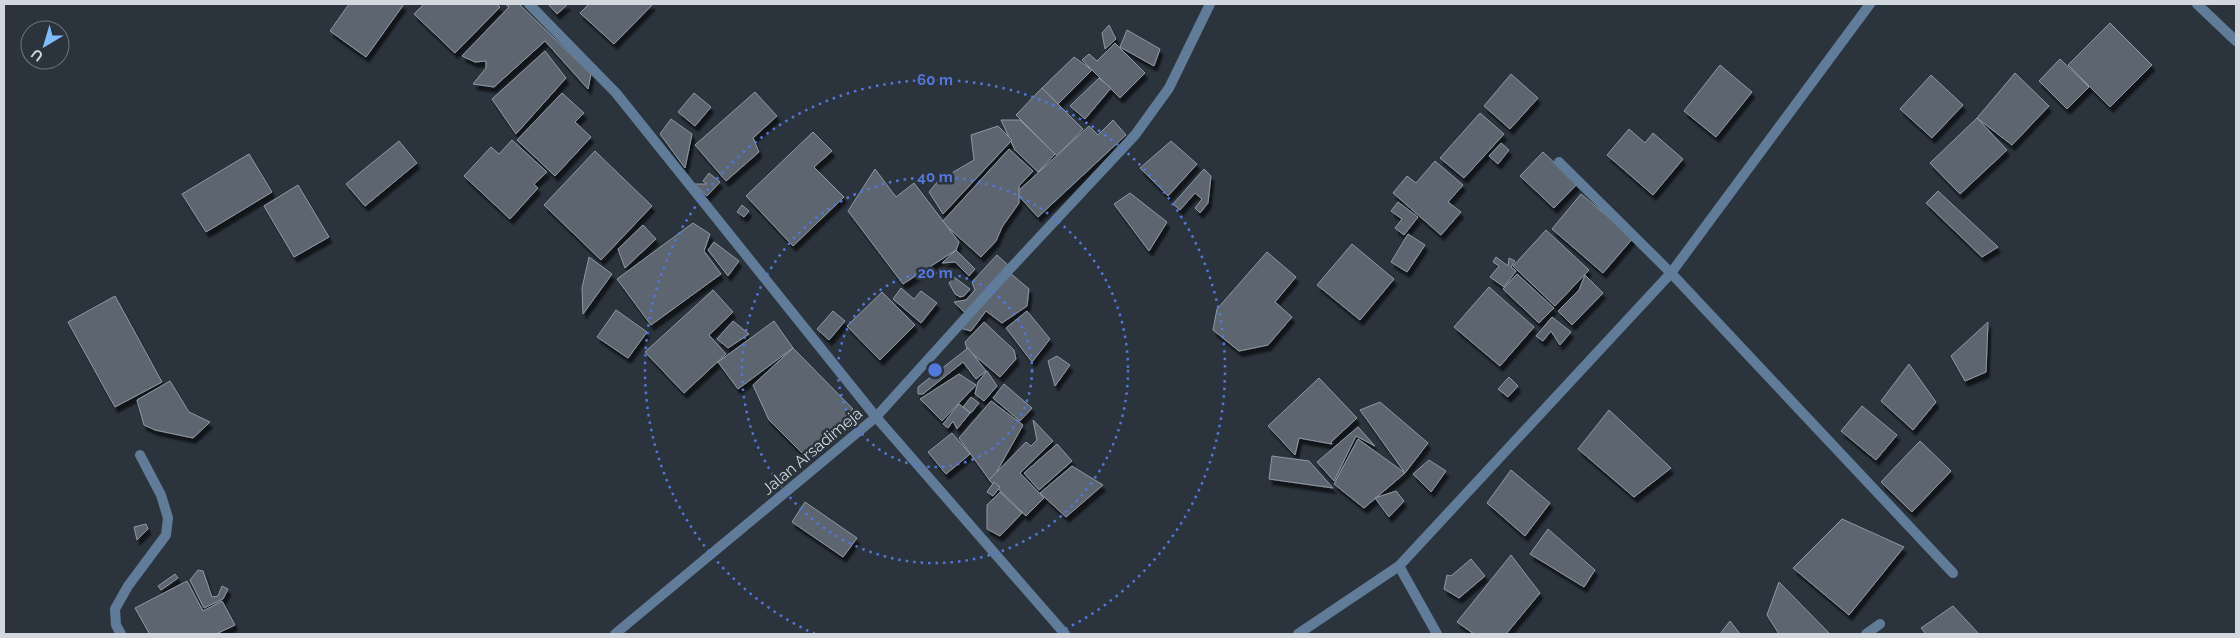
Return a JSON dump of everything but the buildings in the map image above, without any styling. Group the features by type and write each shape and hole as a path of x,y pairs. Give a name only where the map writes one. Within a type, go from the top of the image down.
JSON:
{"street":[{"path":"529,4 616,93 876,417 1007,272 1135,135 1169,88 1210,4"},
{"path":"1298,634 1399,566 1671,273 1870,4"},
{"path":"2197,4 2236,41"},
{"path":"1559,162 1671,273 1954,573"},
{"name":"Jalan Arsadimeja","path":"615,634 876,417 1065,634"},
{"path":"121,634 116,625 115,609 128,586 166,535 168,518 160,495 140,454"},
{"path":"1399,566 1437,634"},
{"path":"1866,634 1880,624"}]}
